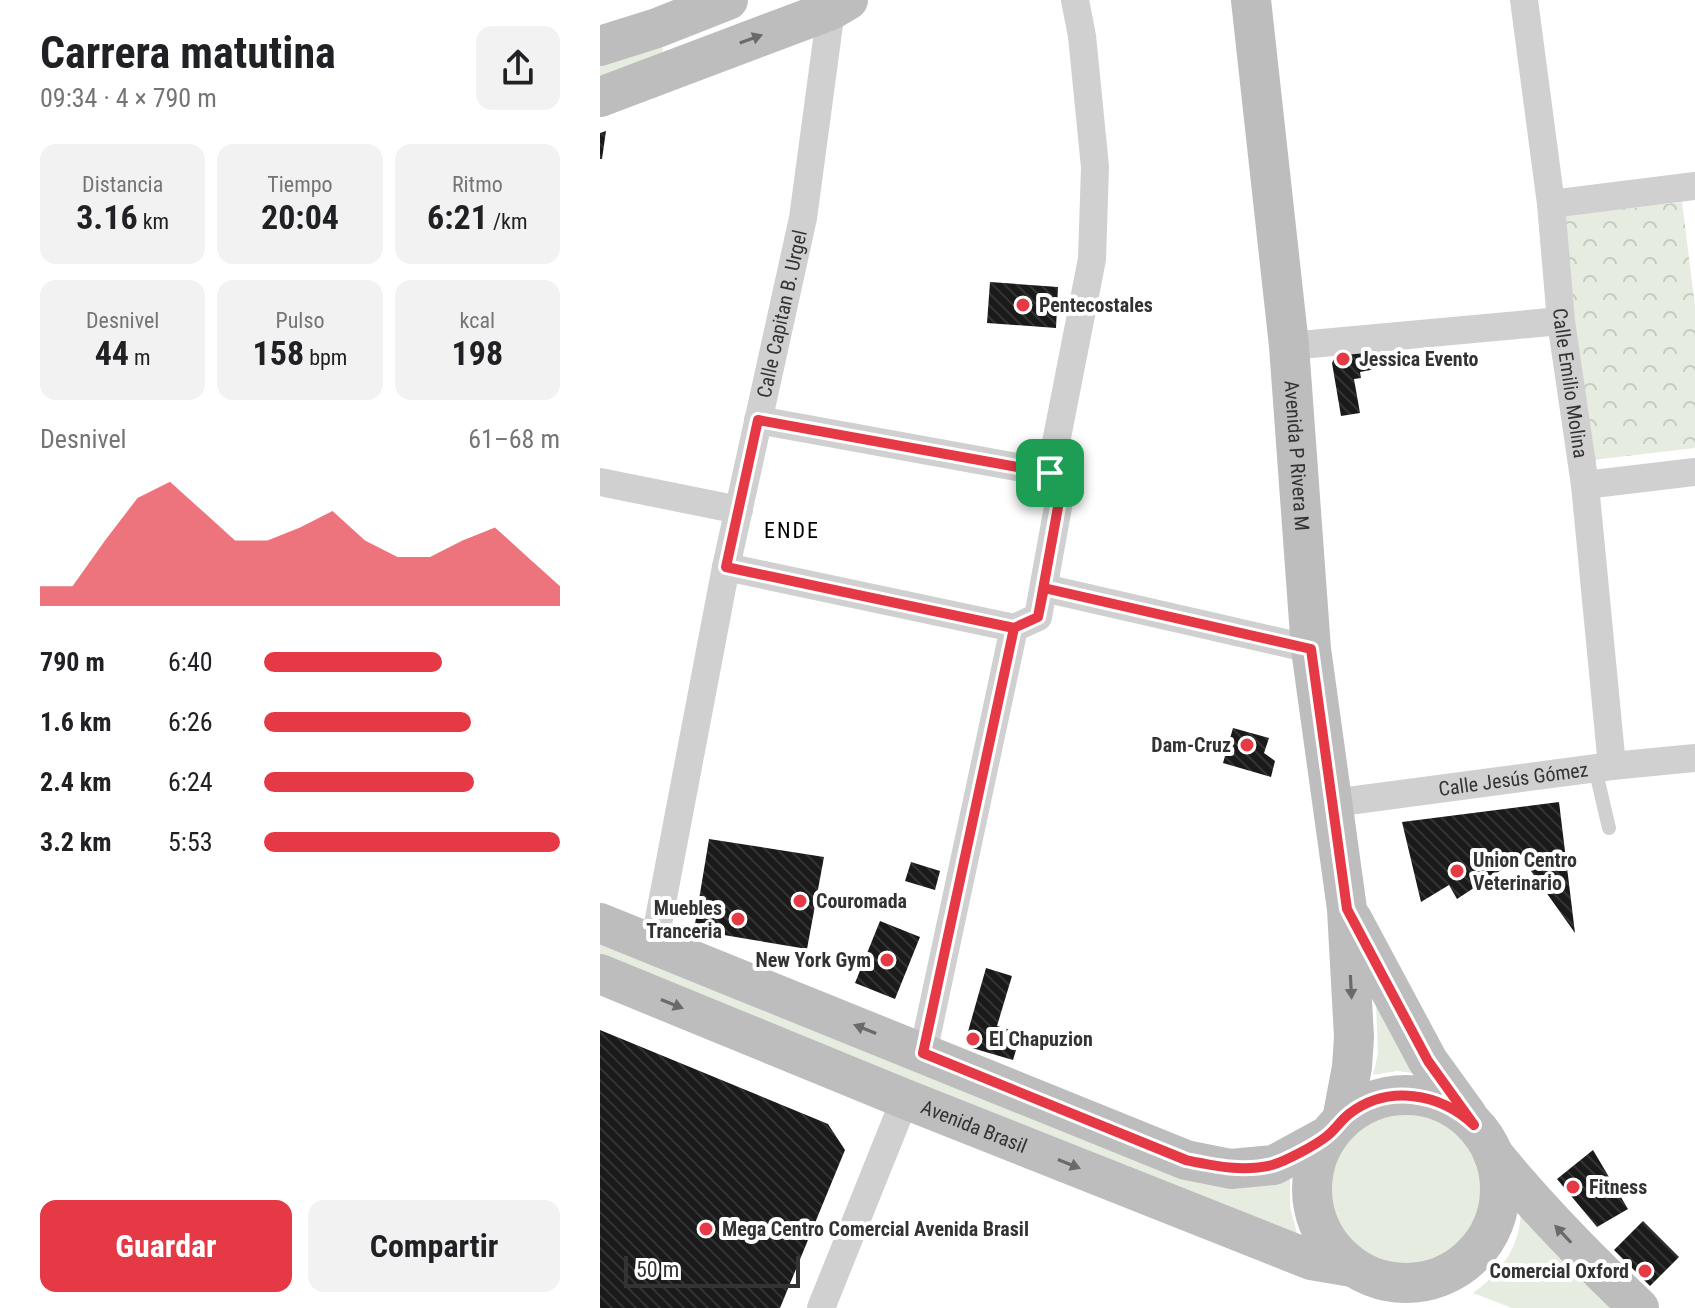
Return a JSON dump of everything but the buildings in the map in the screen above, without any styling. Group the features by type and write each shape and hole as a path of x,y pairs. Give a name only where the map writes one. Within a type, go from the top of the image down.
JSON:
{"main road":[{"name":"Avenida P Rivera M","path":"1251,0 1289,346 1311,649 1347,909 1354,1037 1352,1067 1335,1128"},
{"path":"600,97 840,5"},
{"path":"711,54 700,48 693,37 692,25 712,6"},
{"path":"600,46 712,6"},
{"path":"657,28 666,35 672,46 674,57 671,69"},
{"name":"Avenida P Rivera M","path":"1347,909 1428,1061 1483,1139"},
{"path":"600,923 1186,1160 1231,1169 1274,1165 1335,1128 1360,1107 1381,1099 1415,1096 1447,1105 1483,1139 1531,1200 1639,1308"},
{"name":"Avenida Brasil","path":"600,974 1311,1260 1365,1273 1430,1308"},
{"path":"1335,1128 1319,1152 1311,1191 1314,1210 1330,1246 1365,1273 1404,1283 1431,1280 1455,1270 1476,1253 1491,1231 1499,1205 1499,1179 1483,1139"}],"street":[{"path":"1050,473 1092,259 1095,167 1082,36 1075,0"},
{"name":"Calle Emilio Molina","path":"1524,0 1551,204 1561,321 1585,485 1604,767"},
{"name":"Calle Capitan B. Urgel","path":"654,945 726,567 803,218 840,5"},
{"path":"1551,204 1695,186"},
{"path":"1289,346 1561,321"},
{"path":"726,567 1014,628 1038,617 1062,485 1050,473 758,420"},
{"path":"1585,485 1695,472"},
{"path":"600,482 739,510"},
{"path":"1044,588 1311,649"},
{"path":"923,1053 1014,628"},
{"name":"Calle Jesús Gómez","path":"1333,803 1695,758"},
{"path":"821,1308 905,1099"}],"lane":[{"path":"1604,767 1609,828"}],"green space":[{"path":"659,44 663,49 662,56 600,81 600,59"},
{"path":"1682,202 1695,306 1695,448 1592,460 1562,216"},
{"path":"600,937 1227,1188 1290,1179 1290,1207 1299,1241 600,957"},
{"path":"1376,1005 1413,1073 1397,1071 1373,1075 1378,1053"},
{"path":"1406,1114 1435,1120 1460,1137 1477,1162 1483,1191 1477,1220 1460,1245 1435,1262 1406,1268 1377,1262 1352,1245 1335,1220 1329,1191 1335,1162 1352,1137 1377,1120"},
{"path":"1521,1210 1618,1308 1512,1308 1473,1293 1492,1277 1508,1257 1517,1235"}],"place":[{"name":"Pentecostales","path":"1023,305"},
{"name":"Jessica Evento","path":"1343,359"},
{"name":"Dam-Cruz","path":"1247,745"},
{"name":"Union Centro Veterinario","path":"1457,871"},
{"name":"Couromada","path":"800,901"},
{"name":"Muebles Tranceria","path":"738,919"},
{"name":"New York Gym","path":"887,960"},
{"name":"El Chapuzion","path":"973,1039"},
{"name":"Fitness","path":"1573,1187"},
{"name":"Mega Centro Comercial Avenida Brasil","path":"706,1229"},
{"name":"Comercial Oxford","path":"1645,1271"}],"district":[{"name":"ENDE","path":"792,530"}],"route":[{"path":"1050,473 758,420 726,567 1014,628 1038,617 1044,588 1311,649 1347,909 1428,1061 1474,1125 1457,1111 1437,1101 1415,1096 1392,1096 1360,1107 1342,1120 1329,1135 1274,1165 1231,1169 1186,1160 923,1053 1014,628 1038,617 1062,485 1050,473"}]}
